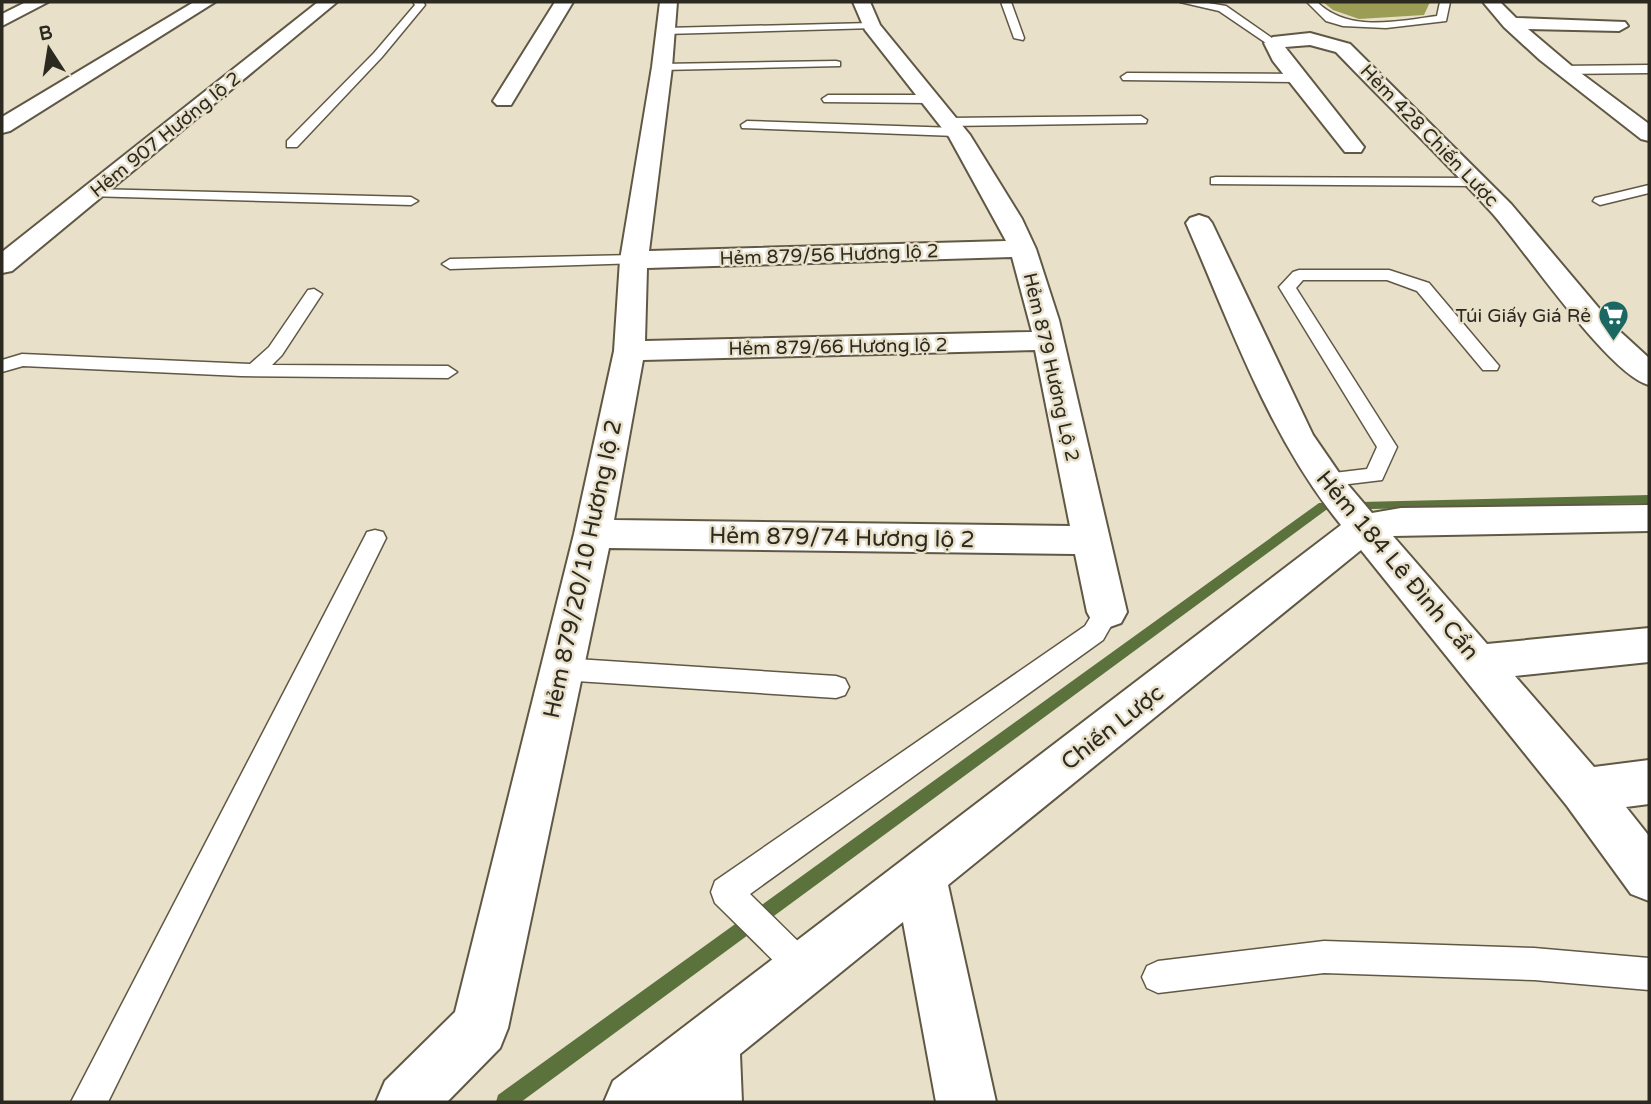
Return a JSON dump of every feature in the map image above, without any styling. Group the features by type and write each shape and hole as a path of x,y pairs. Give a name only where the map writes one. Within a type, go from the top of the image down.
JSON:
{"street":[{"path":"2,21 39,2"},
{"path":"2,126 206,2"},
{"name":"Hẻm 907 Hương lộ 2","path":"2,265 328,2"},
{"path":"504,101 564,2"},
{"path":"1491,2 1561,70 1649,134"},
{"name":"Hẻm 879 Hương Lộ 2","path":"866,14 952,127 1009,219 1023,249 1044,320 1107,612"},
{"path":"1510,23 1619,26"},
{"name":"Hẻm 879/20/10 Hương lộ 2","path":"406,1102 480,1028 593,534 629,351 634,260 665,33"},
{"name":"Hẻm 428 Chiến Lược","path":"1273,43 1310,39 1343,48 1502,209 1603,332 1649,375"},
{"path":"1273,43 1297,78 1353,147"},
{"name":"Hẻm 184 Lê Đình Cẩn","path":"1199,223 1297,437 1328,484 1584,790 1649,876"},
{"name":"Hẻm 879/56 Hương lộ 2","path":"634,260 1023,249"},
{"name":"Hẻm 879/66 Hương lộ 2","path":"629,351 1047,341"},
{"name":"Chiến Lược","path":"634,1102 711,1042 794,960 920,878 1359,524 1401,521 1649,518"},
{"name":"Hẻm 879/74 Hương lộ 2","path":"593,534 1091,540"},
{"path":"1479,662 1649,645"},
{"path":"1584,790 1649,782"},
{"path":"920,878 966,1102"},
{"path":"711,1042 712,1102"}],"lane":[{"path":"292,144 379,55 420,5 418,2"},
{"path":"1006,2 1019,38"},
{"path":"1185,2 1222,8 1273,43"},
{"path":"1312,2 1330,19 1345,24 1410,23 1442,19 1445,2"},
{"path":"665,33 866,14"},
{"path":"665,33 836,64"},
{"path":"1561,70 1649,69"},
{"path":"1127,78 1297,78"},
{"path":"828,99 930,99"},
{"path":"747,125 952,127 1140,120"},
{"path":"1216,181 1476,183"},
{"path":"1600,201 1649,189"},
{"path":"92,193 411,201"},
{"path":"450,264 634,260"},
{"path":"1328,484 1376,475 1387,447 1287,287 1299,275 1389,275 1423,287 1490,366"},
{"path":"255,370 276,351 313,294"},
{"path":"2,366 22,360 255,370 448,372"},
{"path":"89,1102 375,538"},
{"path":"794,960 726,892 1094,633 1107,612"},
{"path":"561,669 836,687"},
{"path":"1158,977 1324,957 1534,964 1649,974"}],"waterway":[{"path":"505,1102 1323,506 1649,499"}],"place":[{"name":"Túi Giấy Giá Rẻ","path":"1614,342"}]}
